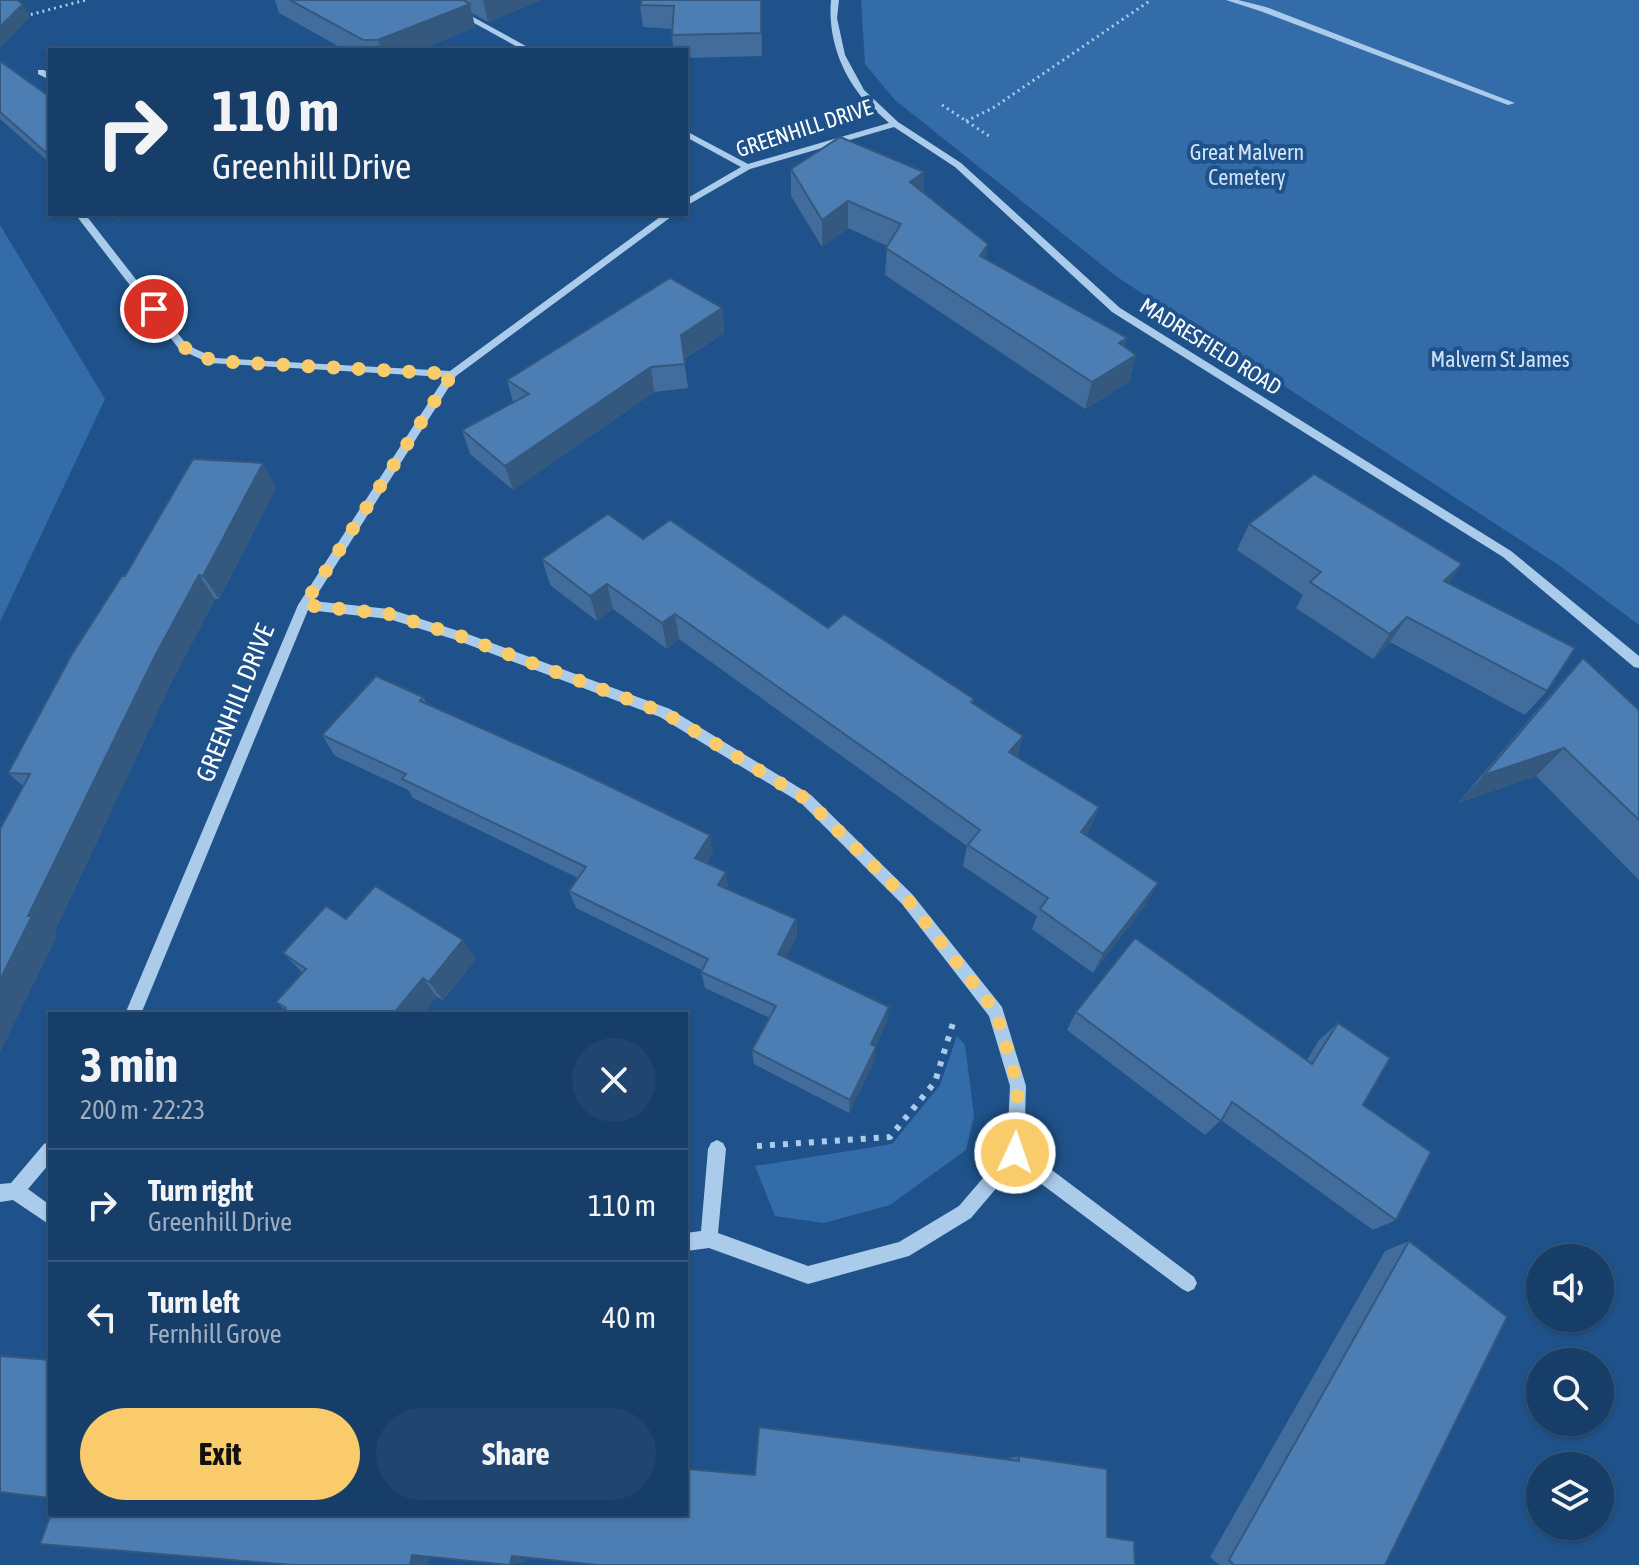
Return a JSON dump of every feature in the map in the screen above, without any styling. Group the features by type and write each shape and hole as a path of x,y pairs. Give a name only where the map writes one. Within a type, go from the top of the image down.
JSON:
{"street":[{"path":"436,0 525,48"},
{"name":"MADRESFIELD ROAD","path":"835,0 833,18 841,55 861,91 895,124 958,165 1116,310 1507,554 1639,663"},
{"path":"1230,0 1263,9 1511,103"},
{"path":"41,72 48,77"},
{"name":"GREENHILL DRIVE","path":"688,202 747,167 895,124"},
{"path":"688,135 747,167"},
{"path":"82,216 183,347 213,361 452,374"},
{"name":"GREENHILL DRIVE","path":"134,1012 304,605 452,374 667,216"},
{"path":"304,605 389,614 460,636 665,713 806,799 907,899 996,1012 1018,1086 1015,1153 965,1212 903,1250 808,1275 709,1239 688,1242"},
{"path":"709,1239 717,1149"},
{"path":"48,1152 7,1192 48,1215"},
{"path":"1015,1153 1188,1283"}],"path":[{"path":"14,19 86,0"},
{"path":"966,121 993,108 1151,0"},
{"path":"942,105 992,138"},
{"path":"717,1149 890,1137 935,1082 968,976"}],"green space":[{"name":"Great Malvern Cemetery","path":"861,0 1639,0 1639,625 1560,566 1117,277 895,100 865,64"},
{"path":"0,225 105,399 0,622"},
{"path":"957,1036 965,1045 974,1116 966,1150 890,1205 824,1223 775,1216 755,1166 892,1144 940,1085"}],"building":[{"path":"0,0 17,0 23,4 0,27"},
{"path":"290,0 463,0 470,4 378,40 363,40"},
{"path":"642,0 761,0 761,33 672,35 674,6 640,5"},
{"path":"0,61 48,96 48,154 0,112"},
{"path":"840,137 924,172 910,182 988,244 980,256 1127,338 1119,343 1136,355 1092,382 886,248 901,224 848,201 822,220 791,169"},
{"path":"670,278 722,308 681,335 685,364 651,367 505,466 462,430 529,394 507,380"},
{"path":"193,459 263,463 203,576 199,575 154,658 0,980 0,829 30,774 8,773 72,654 122,576 125,576"},
{"path":"1314,474 1462,564 1444,581 1575,648 1547,691 1407,617 1390,634 1310,582 1321,572 1249,524"},
{"path":"608,514 643,539 670,520 828,628 844,614 974,699 971,702 1023,736 1009,752 1099,807 1081,832 1158,883 1103,954 1040,909 1048,898 968,845 980,830 675,614 662,623 607,584 590,596 542,559"},
{"path":"1583,658 1639,710 1639,820 1564,748 1484,775"},
{"path":"376,676 423,697 420,701 582,773 710,835 695,858 726,872 718,885 796,919 778,954 889,1007 871,1044 876,1047 850,1100 752,1050 776,1006 701,972 708,959 569,891 586,867 402,779 406,774 322,735"},
{"path":"375,886 463,940 429,982 423,978 395,1012 283,1012 286,1008 276,1002 306,969 283,953 326,906 346,919"},
{"path":"1135,938 1312,1064 1338,1023 1390,1058 1363,1105 1431,1152 1396,1220 1232,1102 1221,1121 1076,1012"},
{"path":"1409,1241 1507,1317 1385,1565 1234,1565 1229,1560"},
{"path":"0,1356 48,1360 48,1498 0,1492"},
{"path":"759,1427 1019,1461 1019,1456 1107,1469 1107,1537 1134,1541 1135,1565 598,1565 512,1556 509,1565 412,1555 410,1565 293,1565 40,1544 50,1516 688,1516 688,1469 755,1475"}],"route":[{"path":"154,309 183,347 213,361 452,374 304,605 389,614 460,636 665,713 806,799 907,899 996,1012 1018,1086 1015,1153"}],"park label":[{"name":"Malvern St James","path":"1500,359"}]}
